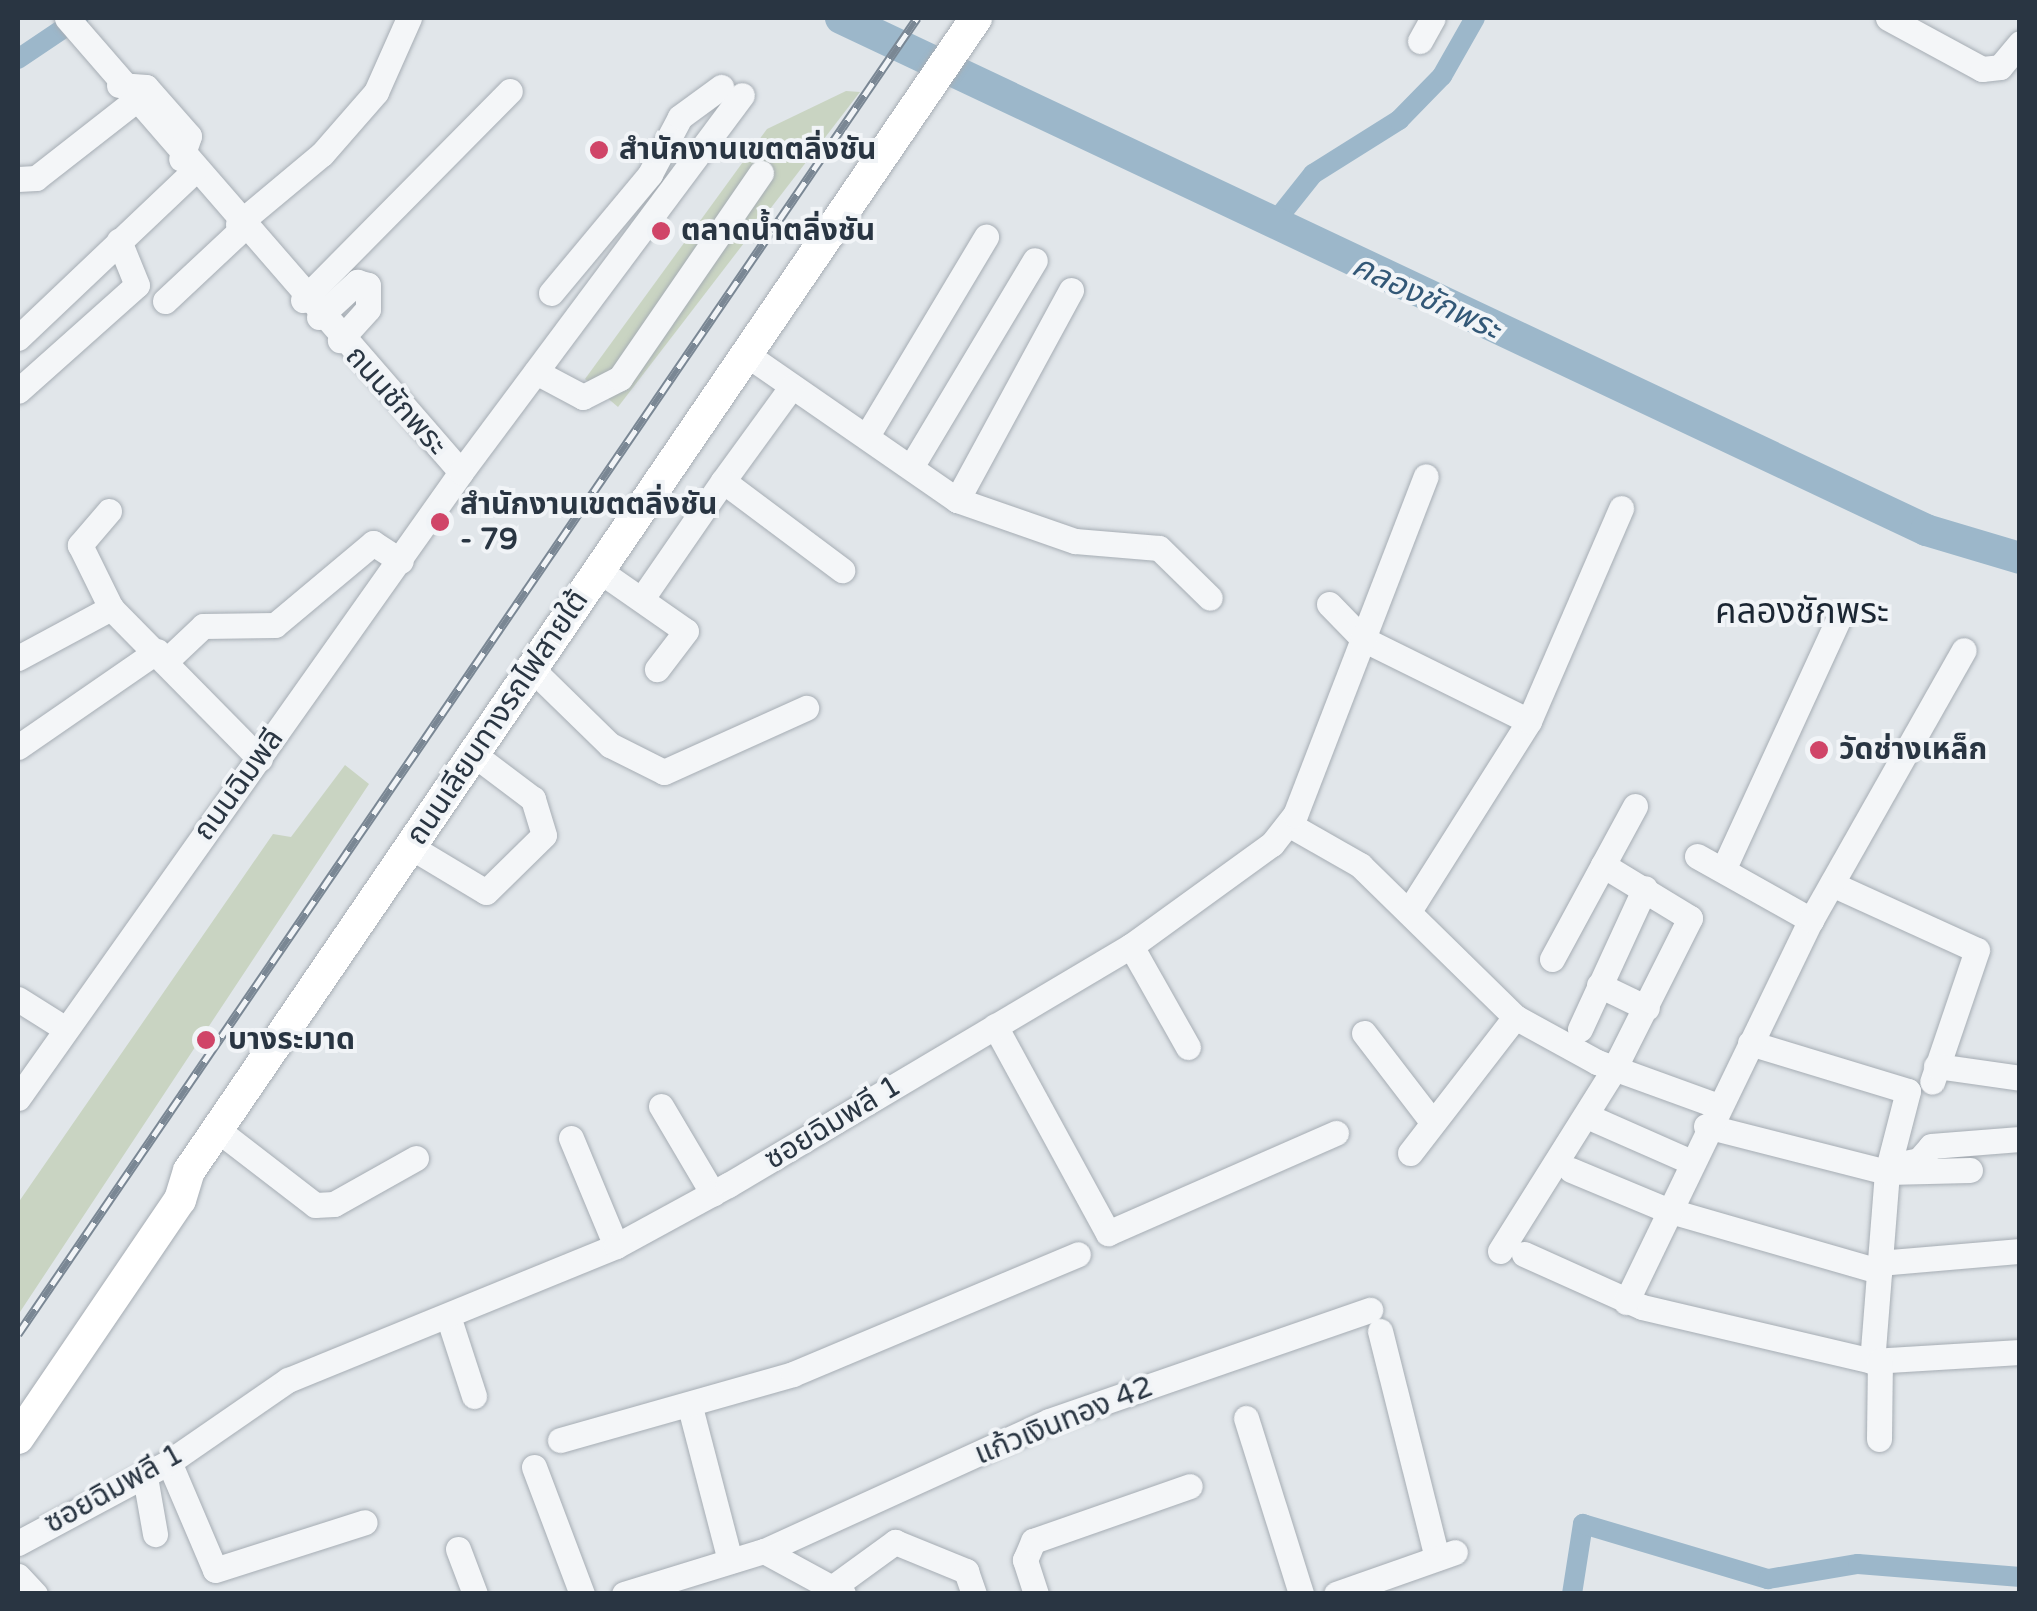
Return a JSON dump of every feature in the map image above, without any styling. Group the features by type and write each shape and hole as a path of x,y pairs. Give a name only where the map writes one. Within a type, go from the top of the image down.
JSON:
{"main road":[{"name":"ถนนเลียบทางรถไฟสายใต้","path":"18,1400 142,1220 189,1171 219,1130 976,18"},
{"name":"ถนนเลียบทางรถไฟสายใต้","path":"18,1438 180,1200 189,1171"}],"street":[{"path":"164,301 322,154 376,92 410,18"},
{"path":"1420,42 1433,18"},
{"path":"1888,18 1982,69 2000,67 2020,42"},
{"name":"ถนนชักพระ","path":"73,27 125,94 311,308 461,472 536,372 732,91 680,117 650,174 551,293"},
{"path":"311,308 510,91"},
{"path":"18,180 36,178 125,94"},
{"path":"18,338 119,241 187,165"},
{"path":"536,372 582,397 620,378 761,173"},
{"path":"868,434 986,237"},
{"path":"18,390 137,284 119,241"},
{"path":"911,468 1035,260"},
{"path":"311,308 357,282 368,285 368,309 340,340"},
{"path":"957,500 1070,290"},
{"path":"748,350 792,386 868,434 957,500 1075,541 1159,548 1210,598"},
{"path":"643,597 792,386"},
{"name":"ถนนฉิมพลี","path":"18,1098 461,472"},
{"path":"1426,476 1290,825 1360,865 1516,1018 1614,1069 1711,1116 1888,1169 1970,1170"},
{"path":"723,481 842,570"},
{"path":"1408,911 1529,721 1621,508"},
{"path":"108,511 80,544 117,612 260,759"},
{"path":"18,747 203,626 275,625 373,543 401,561"},
{"path":"597,570 643,597 686,631 658,669"},
{"path":"1330,604 1363,639 1529,721"},
{"path":"18,658 117,612"},
{"path":"1723,870 1840,616"},
{"path":"1626,1302 1689,1160 1812,920 1964,650"},
{"path":"532,668 610,745 664,772 806,708"},
{"path":"411,848 486,892 544,835 533,799 476,756"},
{"path":"1552,959 1635,806"},
{"name":"ซอยฉิมพลี 1","path":"18,1543 169,1462 288,1380 449,1319 616,1246 713,1194 1131,946 1290,825"},
{"path":"1697,856 1812,920"},
{"path":"1603,865 1690,918 1647,1008 1512,1252 1626,1302 1876,1361 2020,1352"},
{"path":"1832,884 1977,950 1934,1074 2020,1078"},
{"path":"1580,1029 1645,888"},
{"path":"1131,946 1188,1047"},
{"path":"1600,986 1647,1008"},
{"path":"18,999 64,1028"},
{"path":"1410,1153 1516,1018"},
{"path":"995,1026 1108,1233 1336,1133"},
{"path":"1364,1033 1433,1123"},
{"path":"1750,1043 1901,1084 1910,1101 1888,1169 1879,1267 1879,1439"},
{"path":"661,1106 713,1194"},
{"path":"1596,1120 1689,1160"},
{"path":"219,1130 315,1205 416,1158"},
{"path":"571,1138 616,1246"},
{"path":"1888,1169 1919,1160 1931,1146 2020,1140"},
{"path":"1571,1170 1667,1210 1879,1267 2020,1250"},
{"path":"560,1440 690,1408 856,1351 1078,1254"},
{"path":"449,1319 474,1396"},
{"name":"แก้วเงินทอง 42","path":"624,1594 764,1551 1049,1421 1375,1320 1446,1555 1336,1594"},
{"path":"690,1408 730,1561"},
{"path":"1246,1418 1301,1594"},
{"path":"169,1462 214,1570 365,1522"},
{"path":"534,1468 582,1594"},
{"path":"145,1476 155,1534"},
{"path":"1036,1594 1025,1560 1033,1541 1190,1486"},
{"path":"764,1551 838,1590 895,1542 966,1571 974,1594"},
{"path":"458,1549 475,1594"}],"green space":[{"path":"846,91 860,92 618,407 585,379 767,129"},
{"path":"345,765 369,784 18,1315 18,1203 273,834 291,837"}],"waterway":[{"path":"18,59 79,18"},
{"name":"คลองชักพระ","path":"841,18 1926,530 2020,558"},
{"path":"1274,223 1313,174 1399,120 1442,76 1475,18"},
{"path":"1572,1594 1583,1524 1768,1579 1858,1564 2020,1577"}],"railway":[{"path":"18,1334 917,18"}],"place":[{"name":"สำนักงานเขตตลิ่งชัน","path":"599,150"},
{"name":"ตลาดน้ำตลิ่งชัน","path":"661,231"},
{"name":"สำนักงานเขตตลิ่งชัน - 79","path":"440,522"},
{"name":"วัดช่างเหล็ก","path":"1819,750"},
{"name":"บางระมาด","path":"206,1040"}],"district":[{"name":"คลองชักพระ","path":"1802,612"}]}
